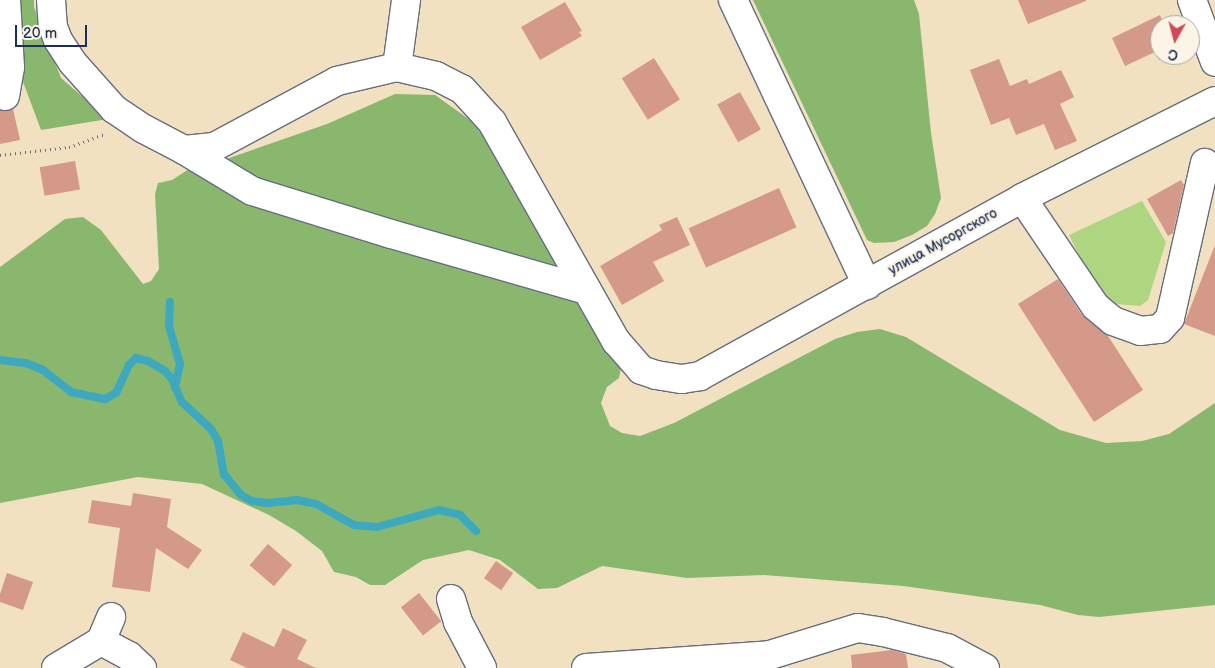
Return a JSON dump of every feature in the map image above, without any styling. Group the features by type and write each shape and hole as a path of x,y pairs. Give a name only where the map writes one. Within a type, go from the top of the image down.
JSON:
{"street":[{"path":"5,96 10,67 6,0"},
{"path":"50,0 53,28 65,52 114,109 252,191 390,234 586,290"},
{"path":"184,150 214,147 337,81 397,67 406,0"},
{"path":"733,0 867,285"},
{"path":"1192,0 1215,62"},
{"name":"улица Мусоргского","path":"397,67 436,76 462,89 492,122 616,341 641,370 682,379 700,376 1022,198 1215,101"},
{"path":"1022,198 1095,306 1113,321 1140,331 1160,328 1170,318 1205,163"},
{"path":"451,599 458,622 482,668"},
{"path":"586,668 770,654 858,628 883,632 947,648 985,668"},
{"path":"56,668 106,629 128,656 142,668"}],"path":[{"path":"0,155 69,147 108,133 130,120"}],"green space":[{"path":"0,0 34,0 34,7 61,78 108,119 41,130 13,55"},
{"path":"753,0 914,0 919,14 931,133 941,198 935,214 927,226 912,235 894,242 874,243 867,240"},
{"path":"395,94 435,95 470,120 499,155 621,368 619,378 607,387 601,403 610,426 622,433 640,436 674,423 835,339 857,332 880,329 906,337 1060,430 1106,443 1142,441 1169,434 1215,403 1215,605 1099,617 1078,615 1040,605 903,586 764,575 687,578 602,566 557,588 538,589 500,560 469,550 423,560 385,585 370,585 356,577 334,572 322,551 296,531 269,515 202,484 138,477 0,503 0,267 65,219 83,217 101,230 143,284 151,281 159,269 155,194 158,183 172,180 192,167 209,165 327,124"},
{"path":"1142,201 1166,242 1148,300 1140,306 1116,304 1103,298 1097,291 1069,235"}],"building":[{"path":"1018,0 1086,0 1086,1 1028,24"},
{"path":"565,2 582,31 579,32 582,36 540,60 521,27"},
{"path":"1150,20 1150,54 1125,66 1112,38"},
{"path":"654,58 680,100 648,120 622,78"},
{"path":"999,59 1010,86 1027,79 1029,84 1061,70 1074,97 1060,104 1077,141 1055,150 1044,124 1016,135 1009,118 991,125 970,70"},
{"path":"740,92 761,130 738,142 717,105"},
{"path":"13,109 20,140 0,144 0,110"},
{"path":"75,161 80,190 45,196 40,167"},
{"path":"1181,180 1184,185 1173,233 1168,236 1147,199"},
{"path":"779,188 796,227 706,268 689,228"},
{"path":"677,217 690,245 653,262 664,281 622,305 600,266 662,230 659,225"},
{"path":"1215,245 1215,336 1184,324"},
{"path":"1058,279 1082,315 1108,336 1143,390 1094,422 1018,304"},
{"path":"133,493 171,499 167,527 202,550 188,569 156,548 150,592 112,587 120,528 88,523 92,500 131,506"},
{"path":"268,544 292,565 274,586 250,565"},
{"path":"496,561 513,573 501,590 484,578"},
{"path":"7,573 33,582 23,610 0,602 0,594"},
{"path":"419,593 441,621 423,636 401,607"},
{"path":"283,628 307,640 297,659 316,668 247,668 230,660 243,632 274,647"},
{"path":"892,650 906,654 908,668 852,668 851,655"}],"waterway":[{"path":"170,302 169,326 180,364 175,387"},
{"path":"0,360 26,363 43,370 71,392 105,399 116,393 129,365 136,358 148,361 165,371 172,379 182,402 211,429 218,441 224,474 241,495 252,501 268,503 297,500 316,504 354,525 377,527 439,510 460,515 476,531"}]}
